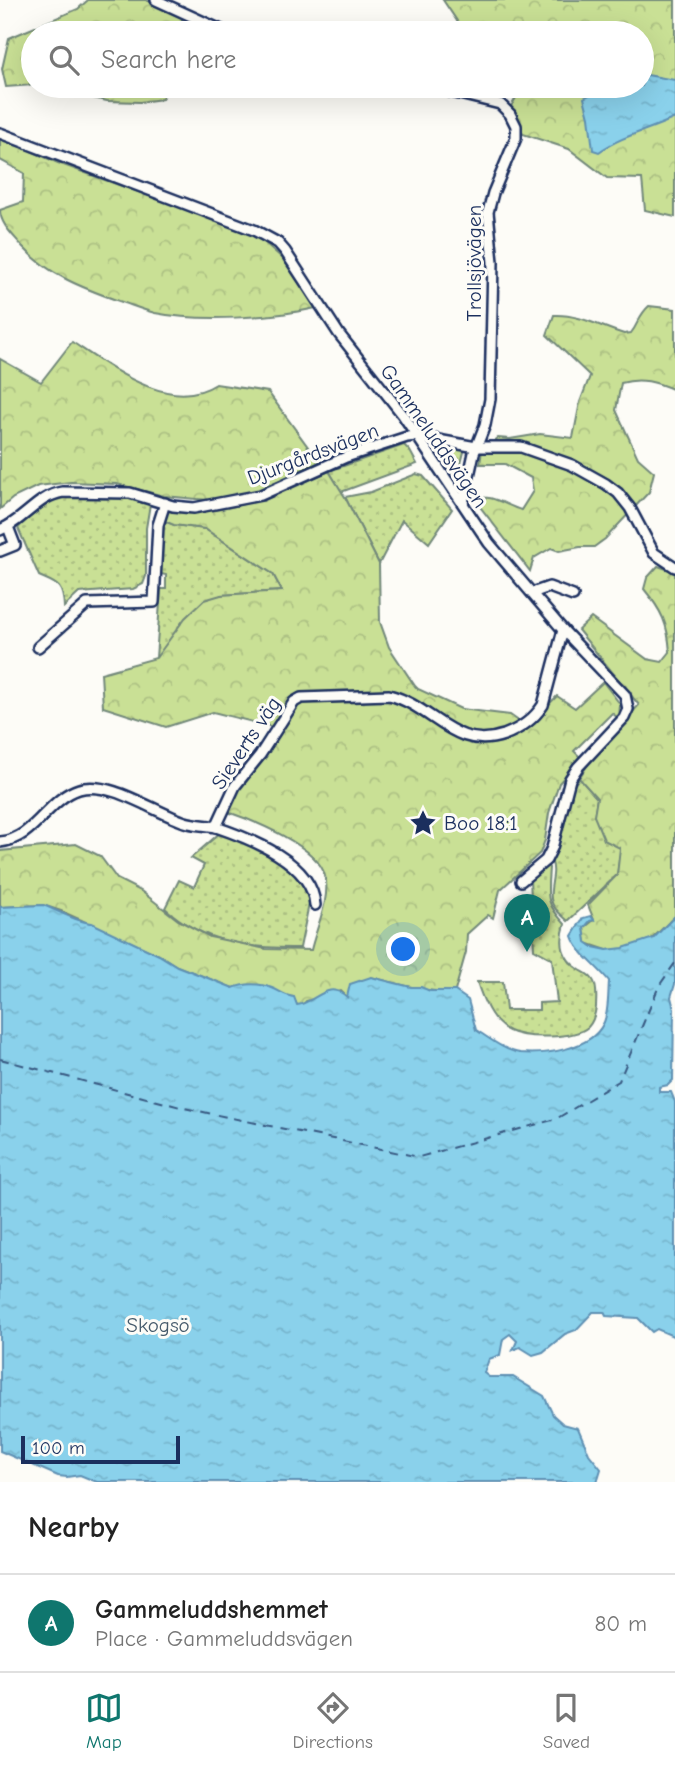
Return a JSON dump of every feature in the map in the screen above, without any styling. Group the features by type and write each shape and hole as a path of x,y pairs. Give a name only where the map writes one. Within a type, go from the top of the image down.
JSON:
{"street":[{"path":"156,0 202,21"},
{"name":"Trollsjövägen","path":"463,503 490,399 493,262 488,212 493,192 516,138 516,126 510,114 500,104 476,98"},
{"name":"Gammeluddsvägen","path":"0,133 254,230 278,243 339,334 403,415 489,543 563,630 625,695 628,709 624,718 570,779 552,848 546,860 521,881"},
{"name":"Djurgårdsvägen","path":"4,528 18,521 41,500 63,492 130,493 183,508 261,495 346,457 416,436 476,447 521,447 572,465 618,493 631,508 654,553 675,567"},
{"path":"38,647 88,604 154,601 158,525 165,503"},
{"path":"0,551 15,545 4,528"},
{"path":"532,593 549,587 573,596"},
{"name":"Sieverts väg","path":"216,827 235,786 260,755 294,702 301,698 389,695 402,698 468,738 497,737 524,725 536,716 543,705 563,630"},
{"path":"0,842 16,839 68,794 89,787 108,790 187,823 216,827 259,843 296,868 313,890 315,905"}],"green space":[{"path":"88,0 146,0 184,16 181,21 49,21 78,9"},
{"path":"443,0 675,0 675,217 645,210 642,179 607,178 569,149 523,134 510,108 516,98 654,98 654,21 457,21"},
{"path":"21,33 21,86 6,87 2,69 9,38"},
{"path":"93,98 162,98 140,102"},
{"path":"0,137 58,163 255,234 282,258 316,308 235,318 173,316 142,309 67,280 32,256 2,220 0,210 23,202 24,173 0,160"},
{"path":"649,306 675,309 675,390 648,381 621,383 616,410 638,458 654,472 649,492 605,539 594,547 559,551 551,548 534,558 530,571 474,499 486,497 521,510 533,491 531,478 505,464 480,464 482,450 498,438 510,439 540,434 573,438 580,402 590,376 547,335 554,315 581,319 624,334 631,333"},
{"path":"72,342 122,374 160,390 179,394 198,392 216,384 268,392 319,462 269,489 208,500 164,496 117,484 71,482 38,486 13,498 0,509 0,359 41,382"},
{"path":"432,443 465,448 457,479"},
{"path":"404,445 417,464 341,492 329,471"},
{"path":"329,471 379,564 380,622 389,647 418,689 461,709 510,715 527,727 557,696 575,708 603,682 620,704 619,719 612,713 574,751 581,758 559,783 540,853 500,890 493,918 488,915 467,934 466,952 455,991 423,989 371,977 347,997 341,991 297,1005 293,997 271,988 233,988 177,966 159,955 43,905 0,907 0,851 76,844 100,856 117,879 141,891 178,920 210,937 266,949 311,950 326,894 325,876 320,865 311,855 284,836 228,812 237,791 264,758 281,729 213,712 166,727 103,707 101,673 156,658 185,618 204,600 221,595 282,591 273,574 205,529 174,525 162,520 168,507 187,511 228,508 271,495"},
{"path":"416,474 423,476 452,509 429,543 402,520 379,564 345,497 371,492"},
{"path":"60,496 132,497 150,504 146,528 146,576 143,584 133,589 79,593 64,607 58,586 39,576 18,528 49,499"},
{"path":"162,520 174,525 205,529 273,574 282,591 221,595 156,658 161,589 166,589 166,575 161,574"},
{"path":"658,566 675,572 675,916 652,939 623,949 607,950 586,943 584,928 594,920 588,905 617,875 620,848 604,840 594,816 597,798 579,778 593,757 639,705 578,630 591,618 647,659 662,662 670,652 668,633 660,611 644,589 647,578"},
{"path":"579,778 597,798 594,816 621,848 617,875 568,921 552,902 551,860 569,797"},
{"path":"221,832 272,856 303,882 311,894 300,948 228,942 195,929 165,908 179,880 194,887 204,865 191,858"},
{"path":"547,864 549,899 565,924 562,944 566,956 595,983 596,1007 591,1023 581,1031 561,1036 516,1034 503,1027 493,1016 477,982 503,982 506,1010 539,1010 539,1003 557,1002 552,959 534,949 530,880"}],"water":[{"path":"654,76 675,80 675,118 627,137 599,152 593,150 584,98 654,98"},
{"path":"43,905 74,919 92,923 177,966 233,988 247,984 267,986 294,997 297,1005 333,990 347,997 350,984 371,977 430,991 455,991 468,1000 476,1030 497,1044 520,1053 555,1051 578,1045 597,1033 605,1020 609,981 583,953 572,936 583,918 591,916 594,920 584,928 586,942 593,947 607,950 654,938 675,916 675,984 671,997 674,1009 673,1080 668,1085 659,1087 659,1092 671,1092 675,1102 675,1337 657,1329 652,1332 638,1318 606,1316 604,1312 593,1312 576,1330 565,1334 543,1352 533,1355 520,1347 513,1350 517,1341 510,1334 503,1339 500,1355 489,1359 484,1373 489,1377 513,1377 544,1396 553,1415 563,1424 578,1428 589,1454 601,1469 597,1482 97,1482 80,1475 58,1476 0,1451 0,907"}],"ferry route":[{"path":"0,1059 184,1108 419,1157 556,1119 619,1081 659,986 675,963"}],"place":[{"name":"Boo 18:1","path":"423,823"},
{"name":"Gammeluddshemmet","path":"527,952"}],"park label":[{"name":"Skogsö","path":"158,1325"}]}
